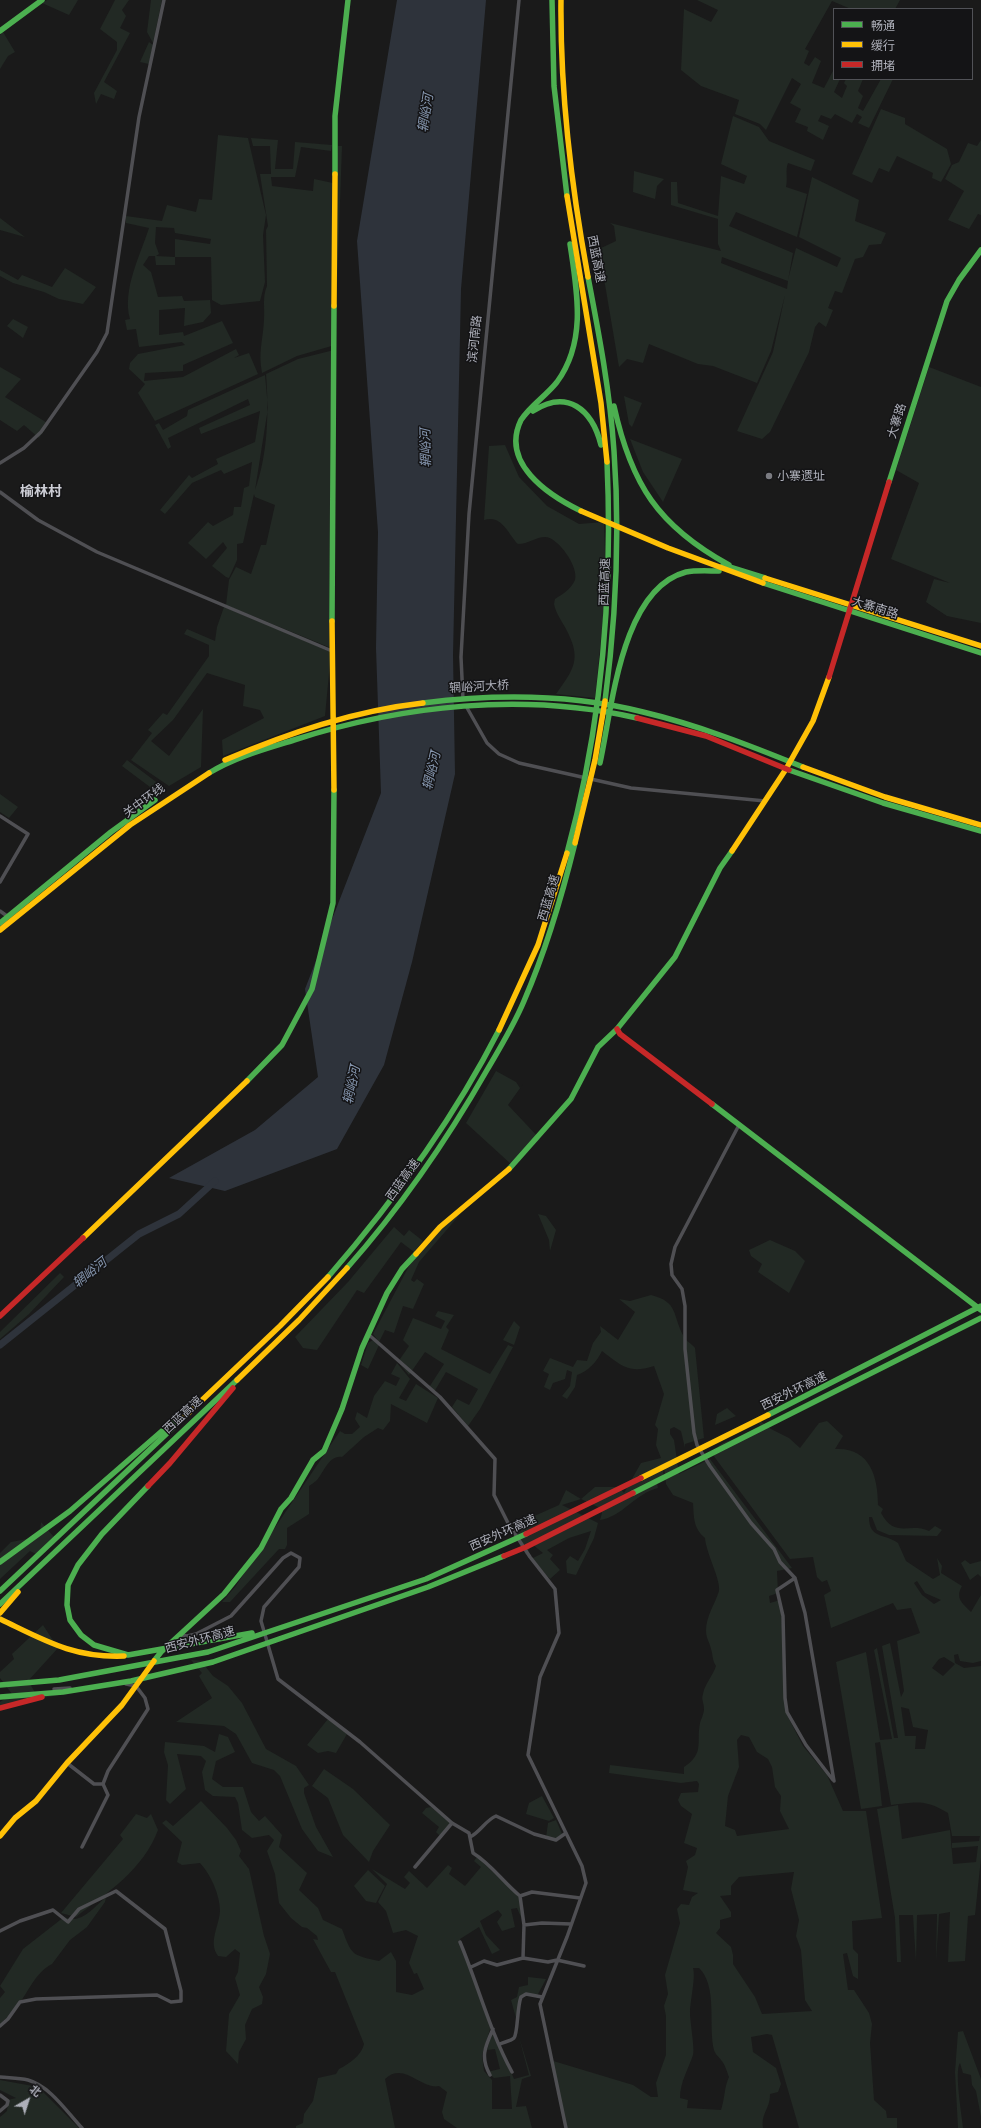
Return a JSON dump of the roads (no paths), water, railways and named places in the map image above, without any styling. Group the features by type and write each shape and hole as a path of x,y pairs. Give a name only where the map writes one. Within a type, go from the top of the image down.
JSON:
{"main road":[{"path":"0,31 42,0"},
{"path":"0,1316 218,1110 282,1045 312,989 334,903 335,809 332,651 335,116 348,0"},
{"name":"西蓝高速","path":"0,1591 259,1346 326,1278 385,1209 436,1140 478,1070 513,1003 542,934 585,784 597,715 605,651 609,594 608,496 604,423 564,176 550,47 552,0"},
{"name":"西蓝高速","path":"0,1604 261,1357 329,1288 390,1217 441,1146 480,1082 523,1004 550,936 581,826 604,720 613,646 618,533 616,474 610,412 597,323 579,225 568,145 560,38 561,0"},
{"path":"564,176 564,198 578,310 576,344 570,362 562,376 522,418 517,430 516,445 522,465 535,482 554,496 640,535 732,573"},
{"name":"大寨路","path":"0,1836 15,1818 36,1801 67,1763 122,1705 161,1652 224,1594 261,1548 281,1509 291,1498 314,1460 324,1451 342,1408 354,1366 387,1293 402,1269 440,1227 512,1166 571,1099 598,1047 617,1029 675,957 720,868 786,769 814,721 835,660 947,301 959,280 981,250"},
{"path":"597,323 603,343 621,439 630,466 641,488 663,519 684,538 707,554 764,581"},
{"path":"585,511 543,484 535,477 524,460 520,446 521,431 527,417 536,408 547,403 564,401 575,405 589,416 599,433 608,496"},
{"path":"640,535 740,570"},
{"path":"581,826 592,794 604,747 626,643 633,621 642,605 659,587 684,573 703,570 732,573 764,581"},
{"name":"大寨南路","path":"764,581 981,653"},
{"name":"大寨南路","path":"850,609 981,646"},
{"name":"辋峪河大桥","path":"322,722 360,712 410,703 496,697 545,698 589,702 638,711 700,727 790,762 902,802 981,825"},
{"name":"辋峪河大桥","path":"324,729 405,711 477,705 544,705 638,718 700,733 786,769 901,808 981,831"},
{"name":"关中环线","path":"167,792 214,766 257,745 322,722"},
{"name":"关中环线","path":"0,930 113,838 163,800 216,768 258,751 324,729"},
{"name":"关中环线","path":"0,923 111,832 160,796"},
{"path":"617,1029 620,1034 981,1310"},
{"name":"西安外环高速","path":"0,1685 59,1680 152,1664 208,1652 359,1603 426,1579 515,1539 666,1466 839,1380 981,1306"},
{"name":"西安外环高速","path":"0,1696 63,1692 131,1680 213,1662 428,1587 520,1550 981,1318"},
{"path":"0,1562 58,1522 259,1346"},
{"path":"128,1656 94,1644 81,1635 70,1620 67,1605 68,1585 78,1565 88,1552 170,1463 261,1357"},
{"path":"0,1613 43,1563"},
{"path":"0,1619 50,1644 69,1651 103,1658 128,1656 273,1630"},
{"path":"0,1708 63,1692"}],"street":[{"path":"0,463 24,448 41,432 97,352 107,333 139,117 164,0"},
{"name":"滨河南路","path":"519,0 469,514 463,592 461,682 463,699 467,710 482,736 493,749 512,761 551,772 631,788 765,801"},
{"path":"0,492 38,520 97,552 332,651"},
{"path":"0,816 28,834 0,882"},
{"path":"0,911 8,917"},
{"path":"739,1125 675,1247 671,1264 672,1275 682,1289 686,1306 685,1349 697,1445 751,1523 795,1578 805,1613 834,1782 806,1745 787,1712 785,1698 783,1616 777,1590 795,1578"},
{"path":"368,1334 440,1397 495,1459 494,1495 508,1523 530,1557 555,1589 559,1633 540,1677 528,1755 582,1866 586,1883 540,2004 566,2128"},
{"path":"181,1634 187,1636 196,1634 231,1616 283,1558 291,1553 296,1554 300,1558 299,1567 264,1607 261,1622 272,1664 278,1679 360,1742 452,1823 469,1833 473,1852 489,1864 506,1884 520,1896 524,1925 523,1958"},
{"path":"0,1696 114,1683 136,1686 145,1698 148,1709 108,1771 103,1784 108,1795 82,1847"},
{"path":"67,1763 94,1784 103,1784"},
{"path":"470,1838 496,1816 534,1834 556,1840 566,1833"},
{"path":"416,1868 452,1823"},
{"path":"0,1931 20,1921 54,1910 68,1922 79,1909 116,1891 165,1929 181,1991 181,2001 171,2002 157,1995 36,1999 20,2002 8,2019 0,2026"},
{"path":"520,1896 532,1892 580,1898"},
{"path":"524,1925 542,1923 571,1924"},
{"path":"460,1942 471,1967 493,2029 512,2072"},
{"path":"471,1967 484,1961 498,1965 523,1958 548,1962 558,1960 584,1966"},
{"path":"500,2044 514,2038 517,2031 516,2020 521,1997 526,1994 542,1998"},
{"path":"490,2075 484,2065 484,2048 493,2029"},
{"path":"0,2077 28,2080 40,2085 58,2101 82,2128"},
{"path":"0,2095 8,2101 7,2105 0,2111"}],"water":[{"path":"397,0 486,0 461,289 453,655 455,774 412,962 384,1065 337,1149 225,1191 169,1178 255,1130 318,1077 305,989 381,793 376,648 378,532 357,241"}],"waterway":[{"name":"辋峪河","path":"0,1345 139,1234 179,1214 215,1181"}],"place":[{"name":"小寨遗址","path":"769,476"}],"district":[{"name":"榆林村","path":"41,492"}]}
